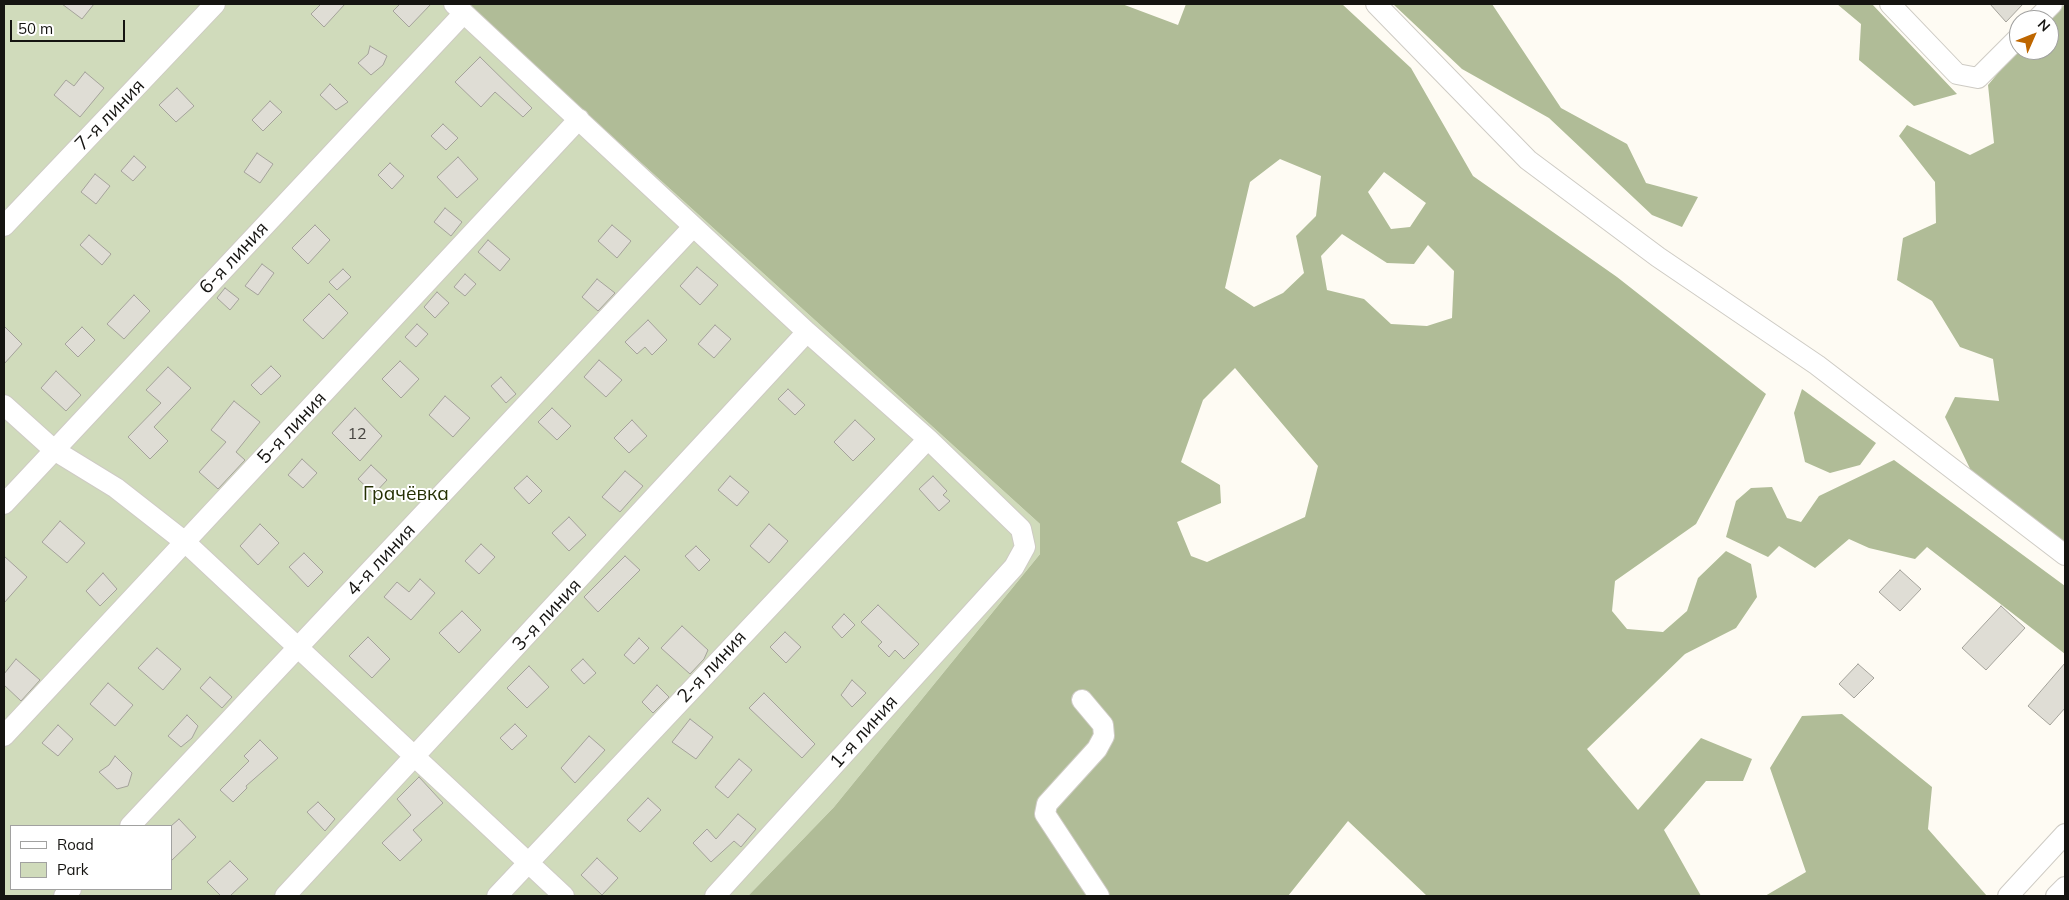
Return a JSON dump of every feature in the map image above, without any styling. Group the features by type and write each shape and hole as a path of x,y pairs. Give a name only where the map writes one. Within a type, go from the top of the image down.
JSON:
{"street":[{"name":"7-я линия","path":"4,226 215,4"},
{"path":"1376,4 1528,160 1658,257 1817,365 2065,555"},
{"path":"1890,4 1957,74 1978,78 2009,47"},
{"name":"1-я линия","path":"459,8 807,332 928,439 1021,529 1025,547 1014,567 715,896"},
{"name":"6-я линия","path":"4,504 459,8"},
{"name":"5-я линия","path":"4,736 579,119"},
{"name":"4-я линия","path":"131,825 693,227"},
{"name":"3-я линия","path":"285,896 416,758 807,332"},
{"path":"4,404 54,450 116,488 185,542 564,896"},
{"name":"2-я линия","path":"496,896 928,439"},
{"path":"1082,700 1103,725 1104,736 1097,749 1047,804 1045,814 1099,896"},
{"path":"2008,896 2065,834"},
{"path":"2056,896 2065,887"}],"green space":[{"name":"Грачёвка","path":"4,4 466,4 1040,524 1040,554 834,807 748,896 4,896"},
{"path":"466,4 1122,4 1178,25 1186,4 1342,4 1411,68 1473,176 1617,277 1766,394 1696,524 1615,581 1612,611 1627,629 1663,632 1687,611 1698,578 1726,551 1751,564 1757,597 1736,628 1685,654 1587,749 1638,810 1701,738 1752,759 1743,781 1706,781 1664,830 1701,896 1427,896 1348,821 1288,896 748,896 834,807 1040,554 1040,524","holes":["1280,159 1321,176 1316,216 1296,236 1304,273 1283,293 1254,307 1225,288 1250,182","1384,172 1426,203 1410,227 1391,229 1368,192","1342,234 1387,263 1414,264 1428,245 1454,271 1452,318 1427,326 1391,324 1364,299 1327,290 1321,256","1235,368 1318,466 1305,517 1207,562 1191,556 1177,522 1221,503 1220,485 1181,462 1203,400"]},
{"path":"1393,4 1492,4 1561,108 1627,144 1646,183 1698,197 1682,227 1652,215 1549,118 1462,69"},
{"path":"1837,4 1872,4 1957,94 1914,106 1859,60 1861,24"},
{"path":"2065,4 2065,546 1975,479 1945,417 1955,397 1999,401 1993,359 1960,347 1932,301 1897,280 1903,238 1936,223 1935,182 1899,136 1907,125 1970,155 1994,143 1988,85 2009,60 2059,60 2059,10"},
{"path":"1802,389 1876,443 1860,465 1830,473 1805,462 1794,413"},
{"path":"1894,460 2065,586 2065,654 1927,547 1915,559 1869,548 1849,539 1815,568 1779,546 1768,557 1726,537 1736,501 1751,488 1772,487 1787,518 1801,522 1819,496"},
{"path":"1842,714 1932,787 1928,829 1987,896 1765,896 1806,872 1770,768 1802,716"}],"building":[{"path":"62,4 94,4 82,19"},
{"path":"321,4 345,4 324,27 311,14"},
{"path":"400,4 431,4 409,27 393,11"},
{"path":"1990,4 2023,4 2017,10 2009,10 2009,19 2006,22"},
{"path":"370,46 387,56 383,65 371,75 358,63 368,54"},
{"path":"480,57 532,108 523,117 495,92 481,107 455,82"},
{"path":"85,72 104,88 80,117 54,95 66,80 74,86"},
{"path":"330,84 348,102 336,110 320,95"},
{"path":"177,88 194,106 176,122 159,105"},
{"path":"270,101 282,112 263,131 252,120"},
{"path":"443,124 458,138 446,150 431,136"},
{"path":"257,153 273,164 260,183 244,172"},
{"path":"134,156 146,167 133,181 121,171"},
{"path":"458,157 478,179 457,198 437,177"},
{"path":"390,163 404,176 392,189 378,175"},
{"path":"95,174 110,186 96,204 81,192"},
{"path":"445,208 462,222 451,236 434,222"},
{"path":"315,225 330,240 308,264 292,248"},
{"path":"612,225 631,241 617,258 598,241"},
{"path":"89,235 111,254 102,265 80,245"},
{"path":"488,240 510,259 500,271 478,252"},
{"path":"262,264 274,273 258,295 245,286"},
{"path":"697,267 718,285 700,305 680,286"},
{"path":"343,269 351,277 337,290 329,282"},
{"path":"465,274 476,284 465,296 454,287"},
{"path":"597,279 615,293 598,311 582,297"},
{"path":"225,288 239,299 230,310 217,298"},
{"path":"437,292 449,303 435,318 424,307"},
{"path":"329,294 348,313 323,339 303,320"},
{"path":"134,295 150,311 124,339 107,324"},
{"path":"648,320 667,340 652,355 645,347 637,354 625,342"},
{"path":"417,324 428,334 416,347 405,337"},
{"path":"715,325 731,339 714,358 698,344"},
{"path":"4,326 22,344 4,364"},
{"path":"82,327 95,340 78,357 65,344"},
{"path":"599,360 622,380 606,397 584,377"},
{"path":"400,361 419,379 401,398 382,379"},
{"path":"271,366 281,376 261,395 251,385"},
{"path":"168,367 191,388 154,427 168,441 150,459 128,437 161,403 146,390"},
{"path":"56,371 81,395 66,411 41,388"},
{"path":"501,377 516,394 506,403 491,386"},
{"path":"788,389 805,405 795,415 778,399"},
{"path":"445,396 470,418 453,437 429,415"},
{"path":"234,401 260,422 236,452 245,460 218,489 199,472 226,442 211,430"},
{"path":"355,408 382,436 360,461 332,433"},
{"path":"552,408 571,426 557,440 538,422"},
{"path":"632,420 647,436 629,453 614,438"},
{"path":"855,420 875,439 853,461 834,442"},
{"path":"302,459 317,473 303,488 288,475"},
{"path":"371,465 387,480 374,494 358,479"},
{"path":"625,471 643,486 620,512 602,497"},
{"path":"527,476 542,491 529,504 514,488"},
{"path":"730,476 749,492 737,506 718,490"},
{"path":"933,476 947,491 943,495 950,501 939,511 919,489"},
{"path":"569,517 586,535 569,551 552,533"},
{"path":"60,521 85,543 67,563 42,542"},
{"path":"260,524 279,543 258,565 240,546"},
{"path":"769,524 788,541 769,563 750,546"},
{"path":"481,544 495,557 479,574 465,561"},
{"path":"696,546 710,560 699,571 685,556"},
{"path":"304,553 323,572 308,587 289,567"},
{"path":"4,556 27,577 4,603"},
{"path":"625,556 640,570 598,612 584,597"},
{"path":"1900,570 1921,589 1900,611 1879,592"},
{"path":"103,573 117,589 100,606 86,591"},
{"path":"420,579 435,593 411,620 384,597 397,582 409,592"},
{"path":"878,605 919,644 904,659 895,650 889,657 878,646 882,642 861,622"},
{"path":"2001,606 2025,628 1986,670 1962,648"},
{"path":"462,611 481,630 459,653 439,633"},
{"path":"844,614 855,625 842,638 832,627"},
{"path":"682,626 708,650 704,659 690,674 661,648"},
{"path":"785,632 801,647 786,663 770,647"},
{"path":"368,637 390,659 372,678 349,656"},
{"path":"639,638 649,648 634,664 624,655"},
{"path":"157,648 181,669 163,690 138,668"},
{"path":"16,659 40,680 21,701 4,685 4,674"},
{"path":"583,659 596,673 584,684 571,670"},
{"path":"2065,663 2065,708 2050,725 2028,706"},
{"path":"1858,664 1874,678 1854,698 1839,684"},
{"path":"529,666 549,687 527,708 507,688"},
{"path":"210,677 232,697 222,708 200,688"},
{"path":"852,680 866,693 852,707 841,695"},
{"path":"108,683 133,705 115,726 90,704"},
{"path":"657,685 669,697 653,713 642,702"},
{"path":"764,693 815,744 802,758 749,708"},
{"path":"187,715 198,726 192,738 181,747 168,736"},
{"path":"690,719 713,737 696,759 672,742"},
{"path":"515,724 527,736 512,750 500,738"},
{"path":"58,725 73,739 58,756 42,743"},
{"path":"589,736 605,750 575,783 561,768"},
{"path":"260,740 278,758 246,786 247,788 233,802 220,790 249,761 244,756"},
{"path":"115,756 132,773 128,786 117,789 99,772 109,765"},
{"path":"739,759 752,770 728,798 715,787"},
{"path":"419,777 443,803 413,830 422,840 400,861 382,843 411,815 397,799"},
{"path":"648,798 661,810 640,832 627,820"},
{"path":"318,802 335,819 325,831 307,812"},
{"path":"738,814 756,829 741,847 734,841 711,862 693,843 707,829 716,839"},
{"path":"179,819 196,837 172,860 172,825"},
{"path":"597,858 618,878 602,895 581,875"},
{"path":"230,861 248,879 230,896 221,896 207,882"}]}
